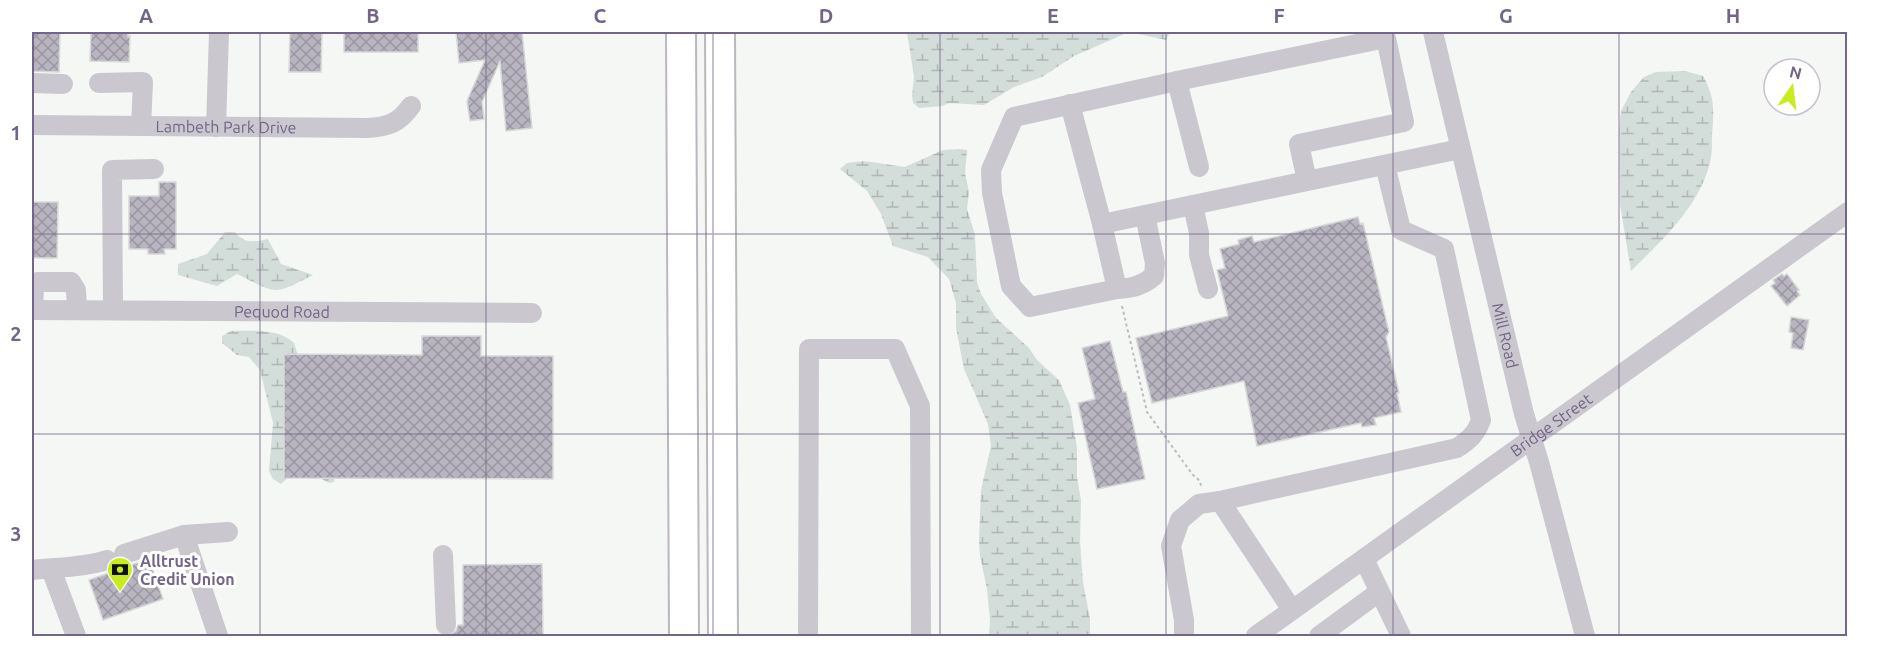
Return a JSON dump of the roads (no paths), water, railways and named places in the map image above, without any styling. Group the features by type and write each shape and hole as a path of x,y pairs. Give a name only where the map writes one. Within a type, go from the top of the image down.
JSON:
{"highway":[{"path":"681,32 684,636"},
{"path":"720,32 723,636"}],"street":[{"path":"216,127 219,32"},
{"name":"Mill Road","path":"1433,32 1531,438 1585,636"},
{"path":"1145,214 1155,263 1154,276 1144,284 1131,288 1030,307 1011,286 992,193 992,170 1014,117 1386,38 1404,122 1299,144 1307,181"},
{"path":"1177,81 1199,167"},
{"path":"99,83 143,82 141,126"},
{"path":"32,83 63,84"},
{"path":"1070,104 1117,289"},
{"name":"Lambeth Park Drive","path":"32,125 377,127 395,123 411,106"},
{"path":"1102,224 1460,149"},
{"path":"1184,636 1184,620 1171,546 1180,520 1199,504 1457,448 1478,431 1481,420 1480,412 1444,249 1401,230 1385,165"},
{"path":"113,310 112,170 154,169"},
{"path":"1193,205 1199,233 1199,255 1208,289"},
{"name":"Bridge Street","path":"1256,636 1848,212"},
{"path":"32,310 34,289 38,282 71,282 76,290 77,310"},
{"name":"Pequod Road","path":"32,310 532,314"},
{"path":"808,636 809,349 895,349 920,406 921,636"},
{"path":"1213,502 1292,610"},
{"path":"76,636 41,570 92,564 184,535 228,532"},
{"path":"184,535 218,636"},
{"path":"443,555 446,625"},
{"path":"1364,559 1401,636"},
{"path":"1319,636 1379,592"}],"place":[{"name":"Alltrust Credit Union","path":"120,593"}]}
